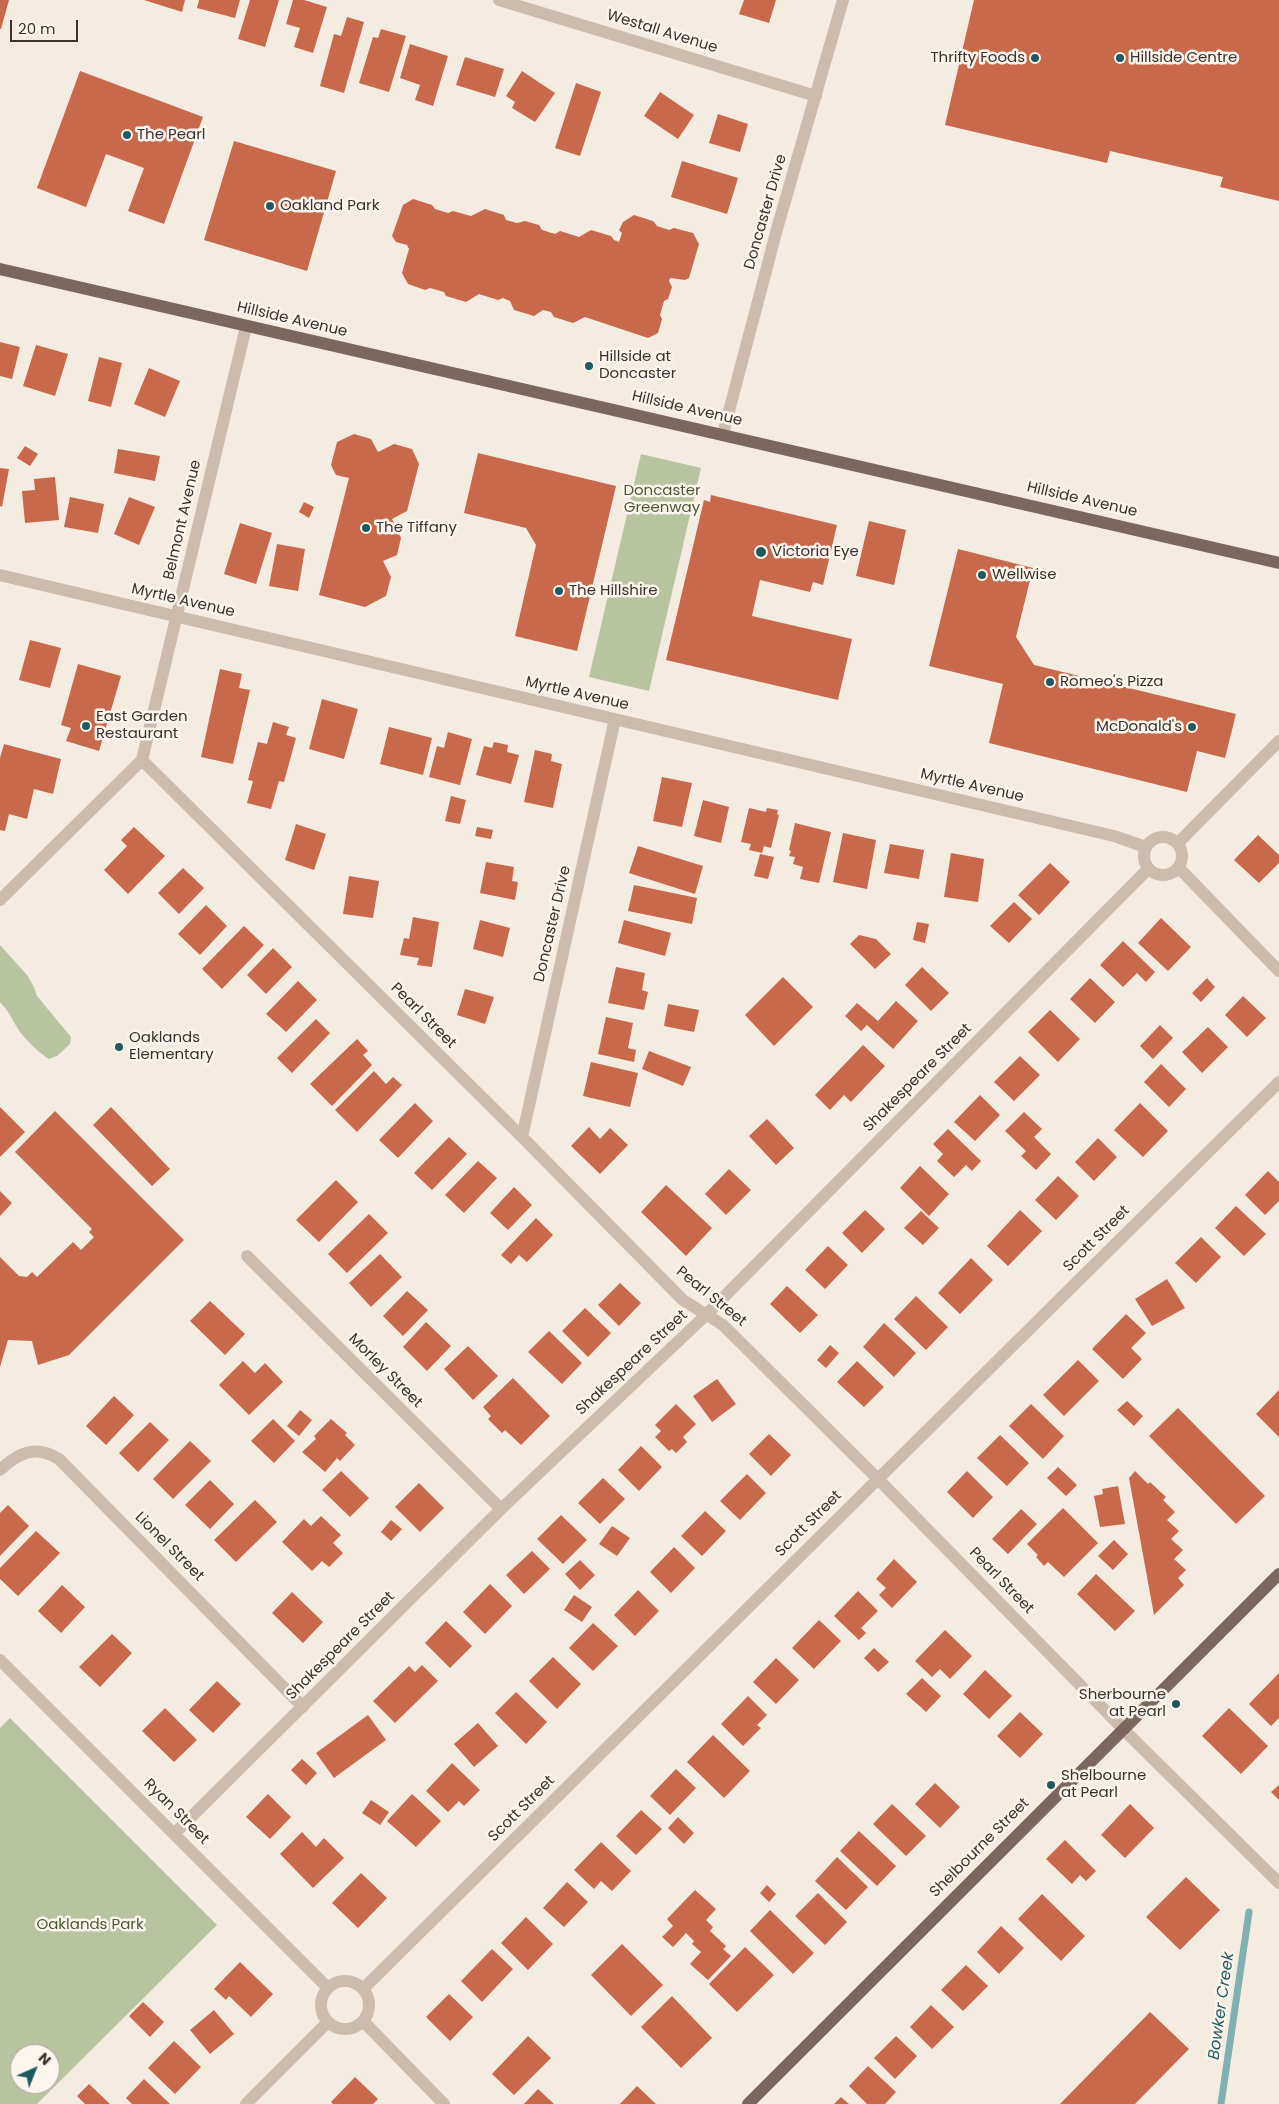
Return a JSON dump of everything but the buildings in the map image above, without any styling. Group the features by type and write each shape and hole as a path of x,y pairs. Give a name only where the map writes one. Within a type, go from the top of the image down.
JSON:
{"main road":[{"name":"Hillside Avenue","path":"0,269 1279,563"},
{"name":"Shelbourne Street","path":"748,2104 1279,1574"}],"street":[{"name":"Westall Avenue","path":"499,0 816,96"},
{"name":"Doncaster Drive","path":"723,434 777,229 842,0"},
{"name":"Belmont Avenue","path":"142,760 246,326"},
{"name":"Myrtle Avenue","path":"0,575 1114,836 1146,847"},
{"name":"Doncaster Drive","path":"522,1136 615,719"},
{"path":"1178,843 1279,741"},
{"path":"3,894 142,760"},
{"name":"Pearl Street","path":"142,760 522,1136 683,1300 723,1325 878,1479 1123,1728 1279,1882"},
{"path":"1160,837 1172,839 1178,843 1183,855 1179,868 1167,876 1160,876 1148,868 1144,862 1146,847 1150,842 1160,837"},
{"name":"Shakespeare Street","path":"174,1834 501,1509 706,1315 1148,868"},
{"path":"1179,868 1279,971"},
{"name":"Scott Street","path":"363,1989 1279,1082"},
{"name":"Morley Street","path":"247,1256 501,1509"},
{"name":"Lionel Street","path":"0,1470 13,1457 31,1451 46,1452 59,1459 304,1706"},
{"name":"Ryan Street","path":"0,1660 328,1988"},
{"path":"346,1981 355,1983 363,1989 369,2005 363,2021 355,2027 345,2030 327,2023 320,2005 322,1996 328,1988 336,1982 346,1981"},
{"path":"363,2021 444,2104"},
{"path":"246,2104 327,2023"}],"green space":[{"name":"Doncaster Greenway","path":"641,454 701,468 649,691 589,677"},
{"path":"0,945 27,975 37,996 71,1037 70,1044 57,1056 49,1059 33,1047 20,1032 0,1002"},
{"name":"Oaklands Park","path":"10,1718 217,1925 60,2081 60,2044 10,2044 10,2094 47,2094 37,2104 0,2104 0,1728"}],"waterway":[{"name":"Bowker Creek","path":"1221,2104 1249,1912"}],"place":[{"name":"Thrifty Foods","path":"1035,58"},
{"name":"Hillside Centre","path":"1120,58"},
{"name":"The Pearl","path":"127,135"},
{"name":"Oakland Park","path":"270,206"},
{"name":"Hillside at Doncaster","path":"589,366"},
{"name":"The Tiffany","path":"366,528"},
{"name":"Victoria Eye","path":"761,552"},
{"name":"Wellwise","path":"982,575"},
{"name":"The Hillshire","path":"559,591"},
{"name":"Romeo's Pizza","path":"1050,682"},
{"name":"East Garden Restaurant","path":"86,726"},
{"name":"McDonald's","path":"1192,727"},
{"name":"Oaklands Elementary","path":"119,1047"},
{"name":"Sherbourne at Pearl","path":"1176,1704"},
{"name":"Shelbourne at Pearl","path":"1051,1785"}]}
